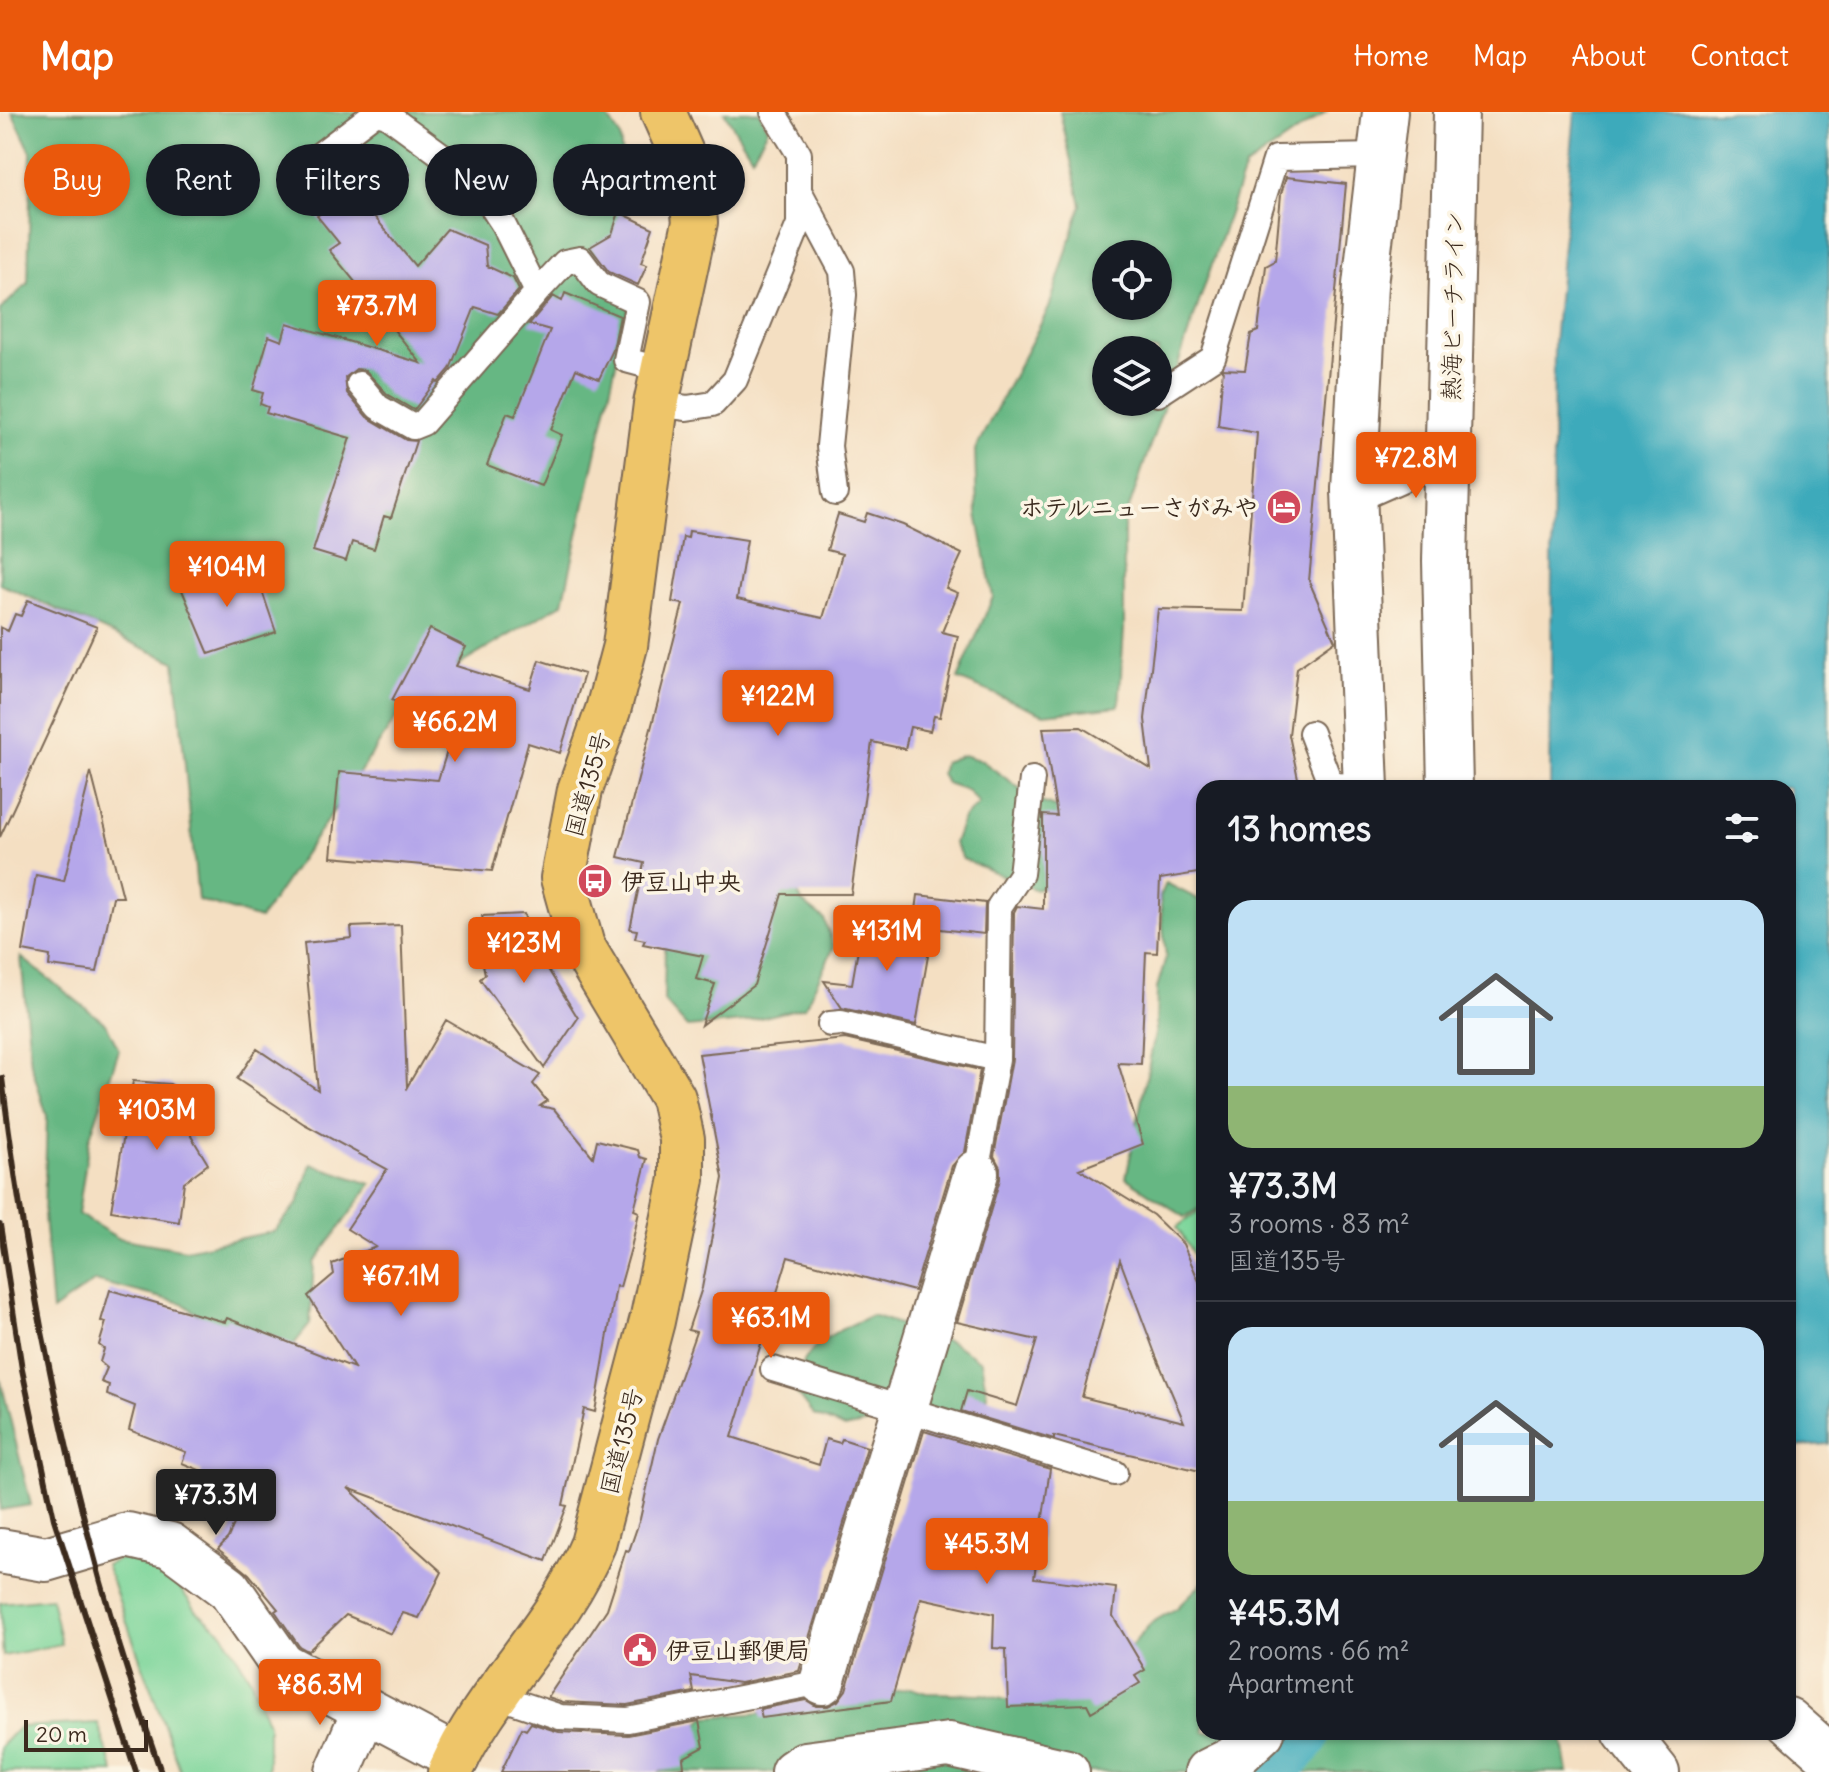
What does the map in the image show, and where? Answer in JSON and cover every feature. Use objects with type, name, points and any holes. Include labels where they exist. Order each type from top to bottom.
[{"type":"highway","name":"国道135号","points":[[454,1765],[494,1695],[542,1635],[581,1573],[593,1544],[652,1321],[682,1179],[682,1139],[673,1098],[582,946],[563,878],[580,790],[608,710],[625,646],[660,387],[695,222],[689,171],[663,112]]},
{"type":"street","points":[[1366,780],[1354,490],[1365,285],[1385,112]]},
{"type":"street","name":"熱海ビーチライン","points":[[1450,780],[1445,561],[1456,112]]},
{"type":"street","points":[[1354,490],[1449,448]]},
{"type":"street","points":[[822,1682],[976,1173]]},
{"type":"street","points":[[0,1551],[46,1559],[127,1535],[170,1545],[229,1589],[282,1665],[365,1709],[454,1765]]},
{"type":"street","points":[[338,1772],[365,1709]]},
{"type":"street","points":[[1796,1727],[1829,1756]]},
{"type":"street","points":[[1207,1772],[1233,1759],[1253,1740]]},
{"type":"street","points":[[1631,1740],[1657,1772]]},
{"type":"street","points":[[793,1772],[805,1764],[949,1745],[1067,1772]]},
{"type":"lane","points":[[334,144],[376,112],[387,115],[473,178],[503,224],[537,292]]},
{"type":"lane","points":[[359,384],[378,407],[413,427],[423,423],[565,262],[580,259],[599,284],[638,302],[626,360],[687,408],[713,404],[735,380],[799,224],[802,196],[799,154],[773,112]]},
{"type":"lane","points":[[1172,385],[1213,358],[1276,158],[1378,156]]},
{"type":"lane","points":[[802,196],[842,271],[844,295],[829,446],[835,493]]},
{"type":"lane","points":[[1311,733],[1329,780]]},
{"type":"lane","points":[[976,1173],[997,1059],[999,907],[1021,874],[1032,779]]},
{"type":"lane","points":[[830,1024],[841,1023],[997,1059]]},
{"type":"lane","points":[[773,1369],[1115,1473]]},
{"type":"lane","points":[[494,1695],[560,1717],[628,1720],[822,1682]]},
{"type":"green space","points":[[12,112],[604,112],[620,136],[621,144],[553,144],[553,216],[627,216],[633,287],[563,603],[414,692],[260,919],[198,900],[175,662],[0,584],[0,310],[28,283],[30,216],[130,216],[130,144],[27,144]]},
{"type":"green space","points":[[724,112],[759,112],[768,129],[752,157]]},
{"type":"green space","points":[[1060,112],[1326,112],[1245,167],[1172,382],[1172,336],[1092,336],[1092,416],[1160,416],[1124,523],[1124,629],[1119,706],[1044,714],[958,679],[993,597],[977,514],[975,450],[1049,308],[1081,205]]},
{"type":"green space","points":[[963,755],[982,761],[1036,800],[1071,813],[1053,882],[1036,890],[963,859],[954,843],[963,818],[979,804],[967,790],[946,783],[941,773],[944,762]]},
{"type":"green space","points":[[786,866],[802,902],[824,919],[834,947],[805,1007],[744,1022],[687,1027],[664,1001],[665,947]]},
{"type":"green space","points":[[1166,883],[1196,898],[1196,1210],[1185,1217],[1126,1178],[1156,1029],[1157,988],[1166,957],[1160,897]]},
{"type":"green space","points":[[21,957],[106,1024],[119,1050],[89,1140],[78,1214],[118,1238],[186,1250],[275,1231],[298,1203],[311,1164],[371,1184],[314,1263],[310,1324],[287,1353],[237,1342],[182,1303],[95,1281],[52,1311],[44,1215],[47,1116],[31,1064]]},
{"type":"green space","points":[[1196,1213],[1196,1259],[1177,1227]]},
{"type":"green space","points":[[872,1315],[951,1342],[981,1361],[987,1395],[960,1420],[886,1419],[845,1428],[813,1415],[793,1389],[805,1360],[812,1350],[832,1335]]},
{"type":"green space","points":[[0,1377],[31,1505],[0,1510]]},
{"type":"green space","points":[[129,1555],[161,1563],[197,1611],[223,1633],[251,1680],[268,1724],[268,1772],[181,1772],[106,1565]]},
{"type":"green space","points":[[1196,1589],[1196,1740],[1227,1740],[1200,1772],[660,1772],[704,1717],[821,1709],[910,1688],[926,1693],[982,1694],[1018,1703],[1127,1651],[1151,1623],[1177,1608]]},
{"type":"green space","points":[[51,1598],[61,1644],[3,1656],[0,1603]]},
{"type":"green space","points":[[98,1723],[114,1772],[0,1772],[0,1747],[19,1727]]},
{"type":"green space","points":[[1266,1740],[1562,1740],[1568,1772],[1223,1772]]},
{"type":"water","points":[[1575,112],[1829,112],[1829,1444],[1796,1446],[1796,780],[1550,780],[1554,343]]},
{"type":"building","points":[[1286,177],[1346,184],[1309,581],[1335,641],[1297,668],[1289,735],[1298,780],[1196,780],[1196,873],[1160,879],[1157,953],[1146,952],[1141,1064],[1118,1063],[1143,1144],[1079,1169],[1153,1215],[1183,1244],[1196,1274],[1196,1470],[1054,1436],[1054,1439],[961,1411],[967,1391],[1017,1406],[1037,1340],[957,1322],[1000,1179],[1000,1167],[994,1156],[1012,1059],[1014,912],[1017,906],[1043,909],[1043,815],[1057,816],[1043,728],[1081,727],[1151,769],[1145,719],[1158,609],[1243,611],[1257,433],[1218,426],[1223,369],[1245,370],[1251,334],[1258,331],[1266,266],[1275,261],[1281,194]],"holes":[[[1120,1260],[1156,1356],[1184,1422],[1082,1397]]]},
{"type":"building","points":[[317,216],[374,216],[415,266],[447,229],[485,245],[487,266],[513,278],[519,290],[498,314],[475,307],[450,369],[438,383],[436,381],[414,410],[388,395],[365,370],[356,369],[345,378],[347,393],[367,417],[406,440],[416,441],[391,518],[384,516],[374,549],[352,542],[346,561],[313,551],[350,438],[266,413],[268,407],[260,404],[263,393],[253,390],[269,336],[282,341],[287,323],[421,363],[329,250],[339,243]]},
{"type":"building","points":[[618,216],[628,216],[653,228],[641,263],[647,265],[638,285],[609,272],[590,247],[612,234]]},
{"type":"building","points":[[565,293],[620,316],[613,350],[599,379],[576,369],[551,430],[562,435],[541,486],[487,465],[507,413],[515,416],[550,330],[529,324],[553,296],[562,301]]},
{"type":"building","points":[[867,513],[903,525],[962,554],[946,588],[958,593],[942,632],[958,636],[940,717],[934,716],[930,731],[910,727],[905,749],[872,742],[851,894],[782,894],[754,985],[701,1025],[715,984],[696,979],[703,956],[643,944],[645,940],[635,938],[637,930],[630,929],[644,863],[618,857],[683,604],[672,602],[683,537],[688,538],[689,531],[747,540],[737,599],[823,618],[842,554],[827,550],[838,514],[864,522]]},
{"type":"building","points":[[226,567],[227,572],[242,567],[248,586],[259,582],[276,632],[209,654],[179,583]]},
{"type":"building","points":[[28,600],[97,627],[0,837],[0,627],[8,631],[15,614],[21,616]]},
{"type":"building","points":[[430,629],[466,647],[456,666],[530,689],[539,660],[584,674],[560,753],[528,743],[492,871],[331,857],[339,772],[438,780],[453,732],[392,700]]},
{"type":"building","points":[[91,772],[123,897],[113,897],[97,972],[49,966],[50,956],[23,951],[36,875],[64,881]]},
{"type":"building","points":[[918,895],[985,903],[984,934],[914,926]]},
{"type":"building","points":[[524,914],[530,940],[578,1018],[544,1068],[480,979],[485,974],[477,935],[486,933],[482,916]]},
{"type":"building","points":[[863,921],[932,933],[916,1025],[842,1008],[824,981],[852,984]]},
{"type":"building","points":[[401,925],[407,1087],[446,1020],[540,1075],[533,1084],[547,1101],[540,1106],[554,1109],[593,1157],[597,1140],[638,1150],[640,1157],[647,1159],[634,1210],[639,1212],[631,1248],[620,1287],[616,1286],[595,1412],[584,1409],[563,1505],[567,1506],[546,1561],[348,1488],[442,1572],[419,1618],[403,1613],[391,1634],[346,1615],[308,1651],[299,1646],[275,1611],[278,1609],[249,1574],[218,1549],[228,1538],[243,1503],[197,1484],[202,1471],[182,1463],[186,1452],[129,1430],[135,1406],[107,1395],[109,1385],[101,1382],[107,1368],[100,1362],[104,1349],[99,1345],[106,1322],[101,1321],[110,1290],[225,1322],[227,1318],[354,1368],[308,1296],[334,1274],[332,1264],[376,1247],[347,1229],[387,1169],[304,1124],[237,1079],[257,1049],[318,1090],[304,943],[352,938],[351,927]]},
{"type":"building","points":[[845,1039],[980,1070],[965,1152],[952,1166],[914,1291],[788,1257],[732,1437],[819,1465],[826,1439],[840,1443],[842,1439],[867,1447],[799,1671],[740,1683],[691,1676],[694,1692],[627,1705],[563,1702],[548,1697],[607,1609],[626,1550],[629,1551],[640,1519],[658,1439],[696,1332],[688,1330],[702,1288],[723,1178],[699,1054]]},
{"type":"building","points":[[133,1081],[170,1084],[197,1100],[191,1136],[208,1164],[184,1182],[179,1222],[111,1211]]},
{"type":"building","points":[[924,1431],[1050,1469],[1034,1578],[1116,1588],[1113,1616],[1145,1670],[1135,1676],[1140,1683],[1091,1712],[1087,1704],[1008,1707],[1006,1649],[993,1648],[994,1614],[921,1598],[891,1701],[762,1718],[760,1709],[806,1700],[816,1706],[828,1706],[838,1701],[846,1690]]},
{"type":"building","points":[[699,1721],[704,1747],[683,1758],[684,1767],[654,1772],[501,1772],[522,1728],[526,1730],[531,1723],[559,1732],[628,1735]]},
{"type":"waterway","points":[[1255,1772],[1285,1740]]},
{"type":"railway","points":[[2,1078],[28,1255],[62,1430],[106,1602],[161,1772]]},
{"type":"railway","points":[[0,1225],[22,1369],[54,1519],[136,1772]]},
{"type":"place","name":"ホテルニューさがみや","points":[[1284,507]]},
{"type":"place","name":"伊豆山中央","points":[[595,881]]},
{"type":"place","name":"伊豆山郵便局","points":[[640,1650]]}]
